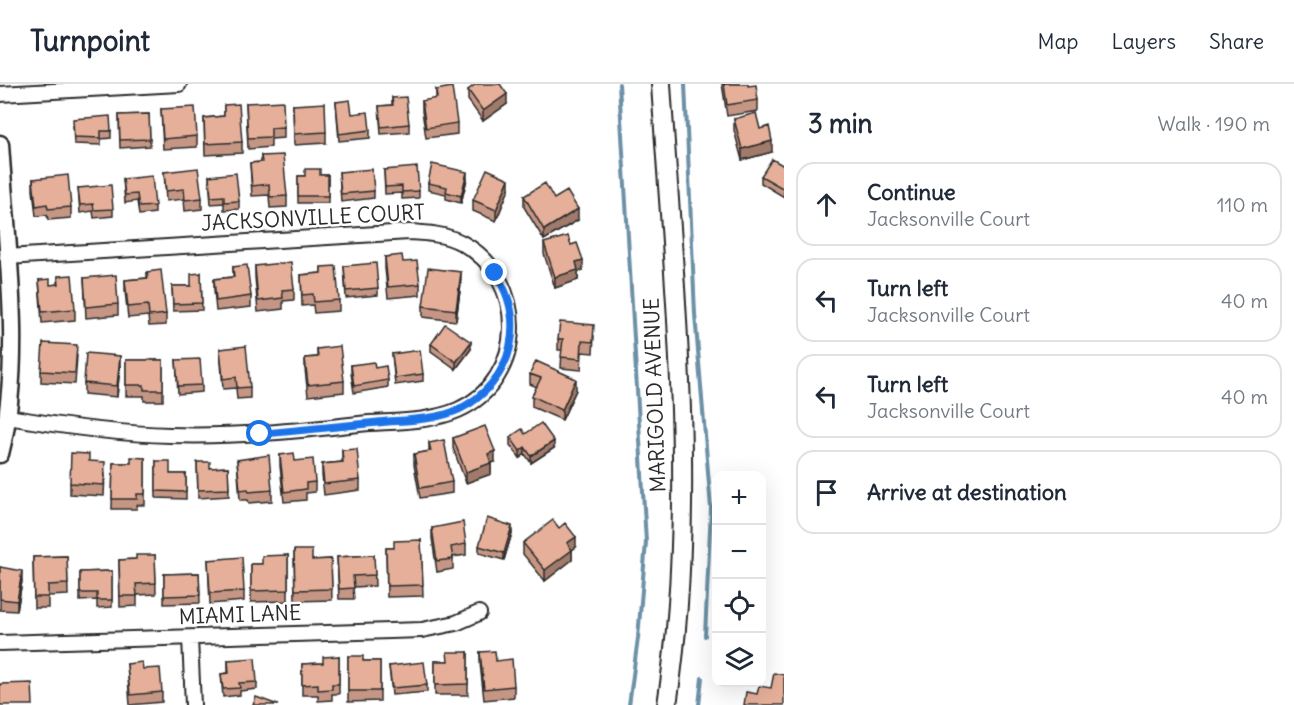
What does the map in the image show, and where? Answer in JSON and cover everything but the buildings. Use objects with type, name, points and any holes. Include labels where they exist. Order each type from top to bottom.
[{"type":"main road","name":"MARIGOLD AVENUE","points":[[662,84],[681,450],[676,624],[667,705]]},
{"type":"street","points":[[0,94],[179,84]]},
{"type":"street","points":[[0,144],[12,359],[8,417],[0,454]]},
{"type":"street","name":"JACKSONVILLE COURT","points":[[7,257],[386,234],[436,234],[461,243],[490,265],[507,293],[512,332],[508,356],[493,382],[483,393],[459,410],[429,418],[260,434],[201,435],[103,431],[8,417]]},
{"type":"street","name":"MIAMI LANE","points":[[0,643],[422,630],[456,623],[479,614]]},
{"type":"street","points":[[190,638],[193,705]]},
{"type":"waterway","points":[[619,84],[646,542],[638,638],[629,705]]},
{"type":"waterway","points":[[685,84],[695,314],[711,508],[705,636]]},
{"type":"waterway","points":[[699,705],[702,678]]},
{"type":"route","points":[[260,434],[429,418],[459,410],[471,402],[493,382],[508,356],[511,344],[511,306],[502,282],[495,273]]}]
